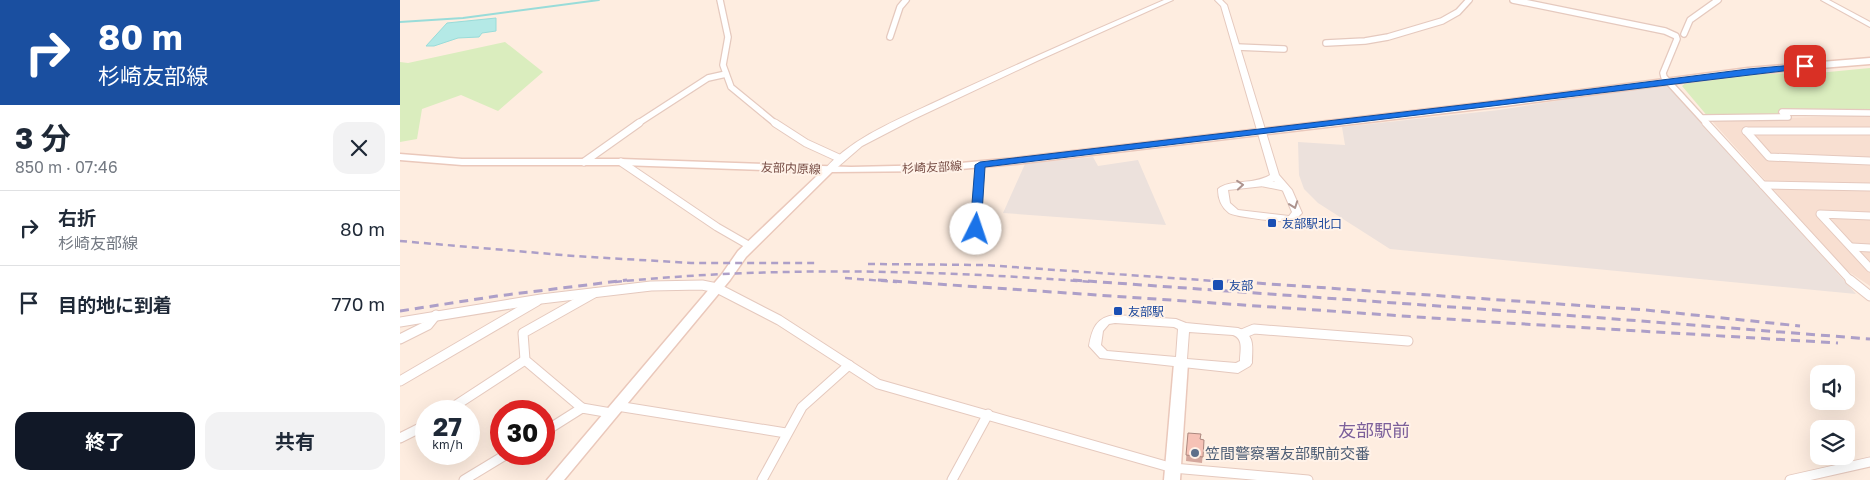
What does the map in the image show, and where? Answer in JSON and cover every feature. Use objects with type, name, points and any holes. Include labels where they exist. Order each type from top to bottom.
[{"type":"main road","name":"杉崎友部線","points":[[829,170],[892,170],[980,165],[1505,103],[1748,72],[1870,61]]},
{"type":"main road","name":"友部内原線","points":[[400,157],[462,162],[620,162],[829,170]]},
{"type":"main road","name":"友部内原線","points":[[555,480],[717,288],[750,246],[829,170]]},
{"type":"main road","points":[[1172,474],[1180,363]]},
{"type":"street","points":[[720,0],[728,36],[723,65],[731,87],[783,130],[806,144],[841,159]]},
{"type":"street","points":[[890,37],[900,7],[906,0]]},
{"type":"street","points":[[829,170],[859,144],[939,103],[1160,2],[1170,0]]},
{"type":"street","points":[[1218,0],[1224,5],[1275,176],[1284,187],[1297,213],[1291,218],[1236,213],[1230,210],[1226,204],[1223,189],[1227,187],[1264,183],[1284,187]]},
{"type":"street","points":[[1326,43],[1365,41],[1388,37],[1442,21],[1458,12],[1469,0]]},
{"type":"street","points":[[1513,0],[1673,34],[1678,39],[1663,73],[1669,82],[1846,277],[1870,296]]},
{"type":"street","points":[[1684,34],[1690,20],[1718,0]]},
{"type":"street","points":[[1824,0],[1870,25]]},
{"type":"street","points":[[1237,47],[1284,49]]},
{"type":"street","points":[[584,162],[612,140],[708,78],[726,74]]},
{"type":"street","points":[[1703,118],[1788,117],[1782,112],[1870,113]]},
{"type":"street","points":[[1870,131],[1746,131],[1769,158],[1870,161]]},
{"type":"street","points":[[620,162],[717,227],[750,246]]},
{"type":"street","points":[[976,229],[980,165]]},
{"type":"street","points":[[1264,183],[1275,176]]},
{"type":"street","points":[[1763,185],[1870,187]]},
{"type":"street","points":[[1870,216],[1820,214],[1870,268]]},
{"type":"street","points":[[1852,248],[1870,248]]},
{"type":"street","points":[[400,322],[598,291],[651,286],[702,285],[717,288],[779,320],[878,384],[988,414],[1172,474],[1308,480]]},
{"type":"street","points":[[582,408],[525,360],[523,333],[598,291]]},
{"type":"street","points":[[400,381],[541,299]]},
{"type":"street","points":[[400,339],[423,328],[436,315]]},
{"type":"street","points":[[1105,320],[1176,323],[1184,327],[1234,331],[1242,334],[1246,339],[1246,364],[1238,368],[1109,357],[1099,352],[1095,346],[1098,326],[1105,320]]},
{"type":"street","points":[[1180,363],[1184,327]]},
{"type":"street","points":[[1242,334],[1254,329],[1408,342]]},
{"type":"street","points":[[464,400],[525,360]]},
{"type":"street","points":[[762,480],[786,433],[809,398],[849,365]]},
{"type":"street","points":[[555,425],[582,408],[614,410],[786,433]]},
{"type":"street","points":[[952,480],[988,414]]},
{"type":"street","points":[[400,438],[415,430]]},
{"type":"street","points":[[464,480],[490,464]]},
{"type":"street","points":[[1790,480],[1868,465]]},
{"type":"shaded area","points":[[1663,84],[1673,88],[1856,294],[1390,249],[1318,203],[1304,189],[1299,175],[1298,142],[1345,145],[1342,127],[1499,110]]},
{"type":"shaded area","points":[[1870,116],[1870,286],[1846,270],[1710,119]]},
{"type":"shaded area","points":[[1093,157],[1098,166],[1138,160],[1166,225],[1003,213],[1025,164]]},
{"type":"green space","points":[[505,42],[543,72],[498,111],[461,95],[422,109],[417,139],[400,142],[400,62],[408,63]]},
{"type":"green space","points":[[1870,68],[1870,114],[1709,118],[1682,86],[1687,82],[1751,74],[1818,73]]},
{"type":"water","points":[[496,18],[496,31],[482,33],[479,37],[458,38],[434,46],[426,46],[447,23]]},
{"type":"building","name":"笠間警察署友部駅前交番","points":[[1188,433],[1201,434],[1200,439],[1204,440],[1203,457],[1186,455]]},
{"type":"waterway","points":[[400,22],[463,18],[599,0]]},
{"type":"railway","points":[[400,241],[574,256],[691,263],[818,263]]},
{"type":"railway","points":[[868,264],[984,265],[1230,282]]},
{"type":"railway","points":[[615,282],[675,277],[794,272],[973,275],[1092,282]]},
{"type":"railway","points":[[845,278],[897,282]]},
{"type":"railway","points":[[400,311],[497,296],[627,280]]},
{"type":"railway","points":[[878,280],[1491,322],[1838,343]]},
{"type":"railway","points":[[1073,280],[1870,339]]},
{"type":"railway","points":[[1212,280],[1646,310],[1800,326]]},
{"type":"place","name":"友部駅北口","points":[[1272,223]]},
{"type":"place","name":"友部","points":[[1218,285]]},
{"type":"place","name":"友部駅","points":[[1118,311]]},
{"type":"place","name":"笠間警察署友部駅前交番","points":[[1195,453]]},
{"type":"district","name":"友部駅前","points":[[1374,430]]},
{"type":"route","points":[[976,229],[980,165],[1805,66]]}]
